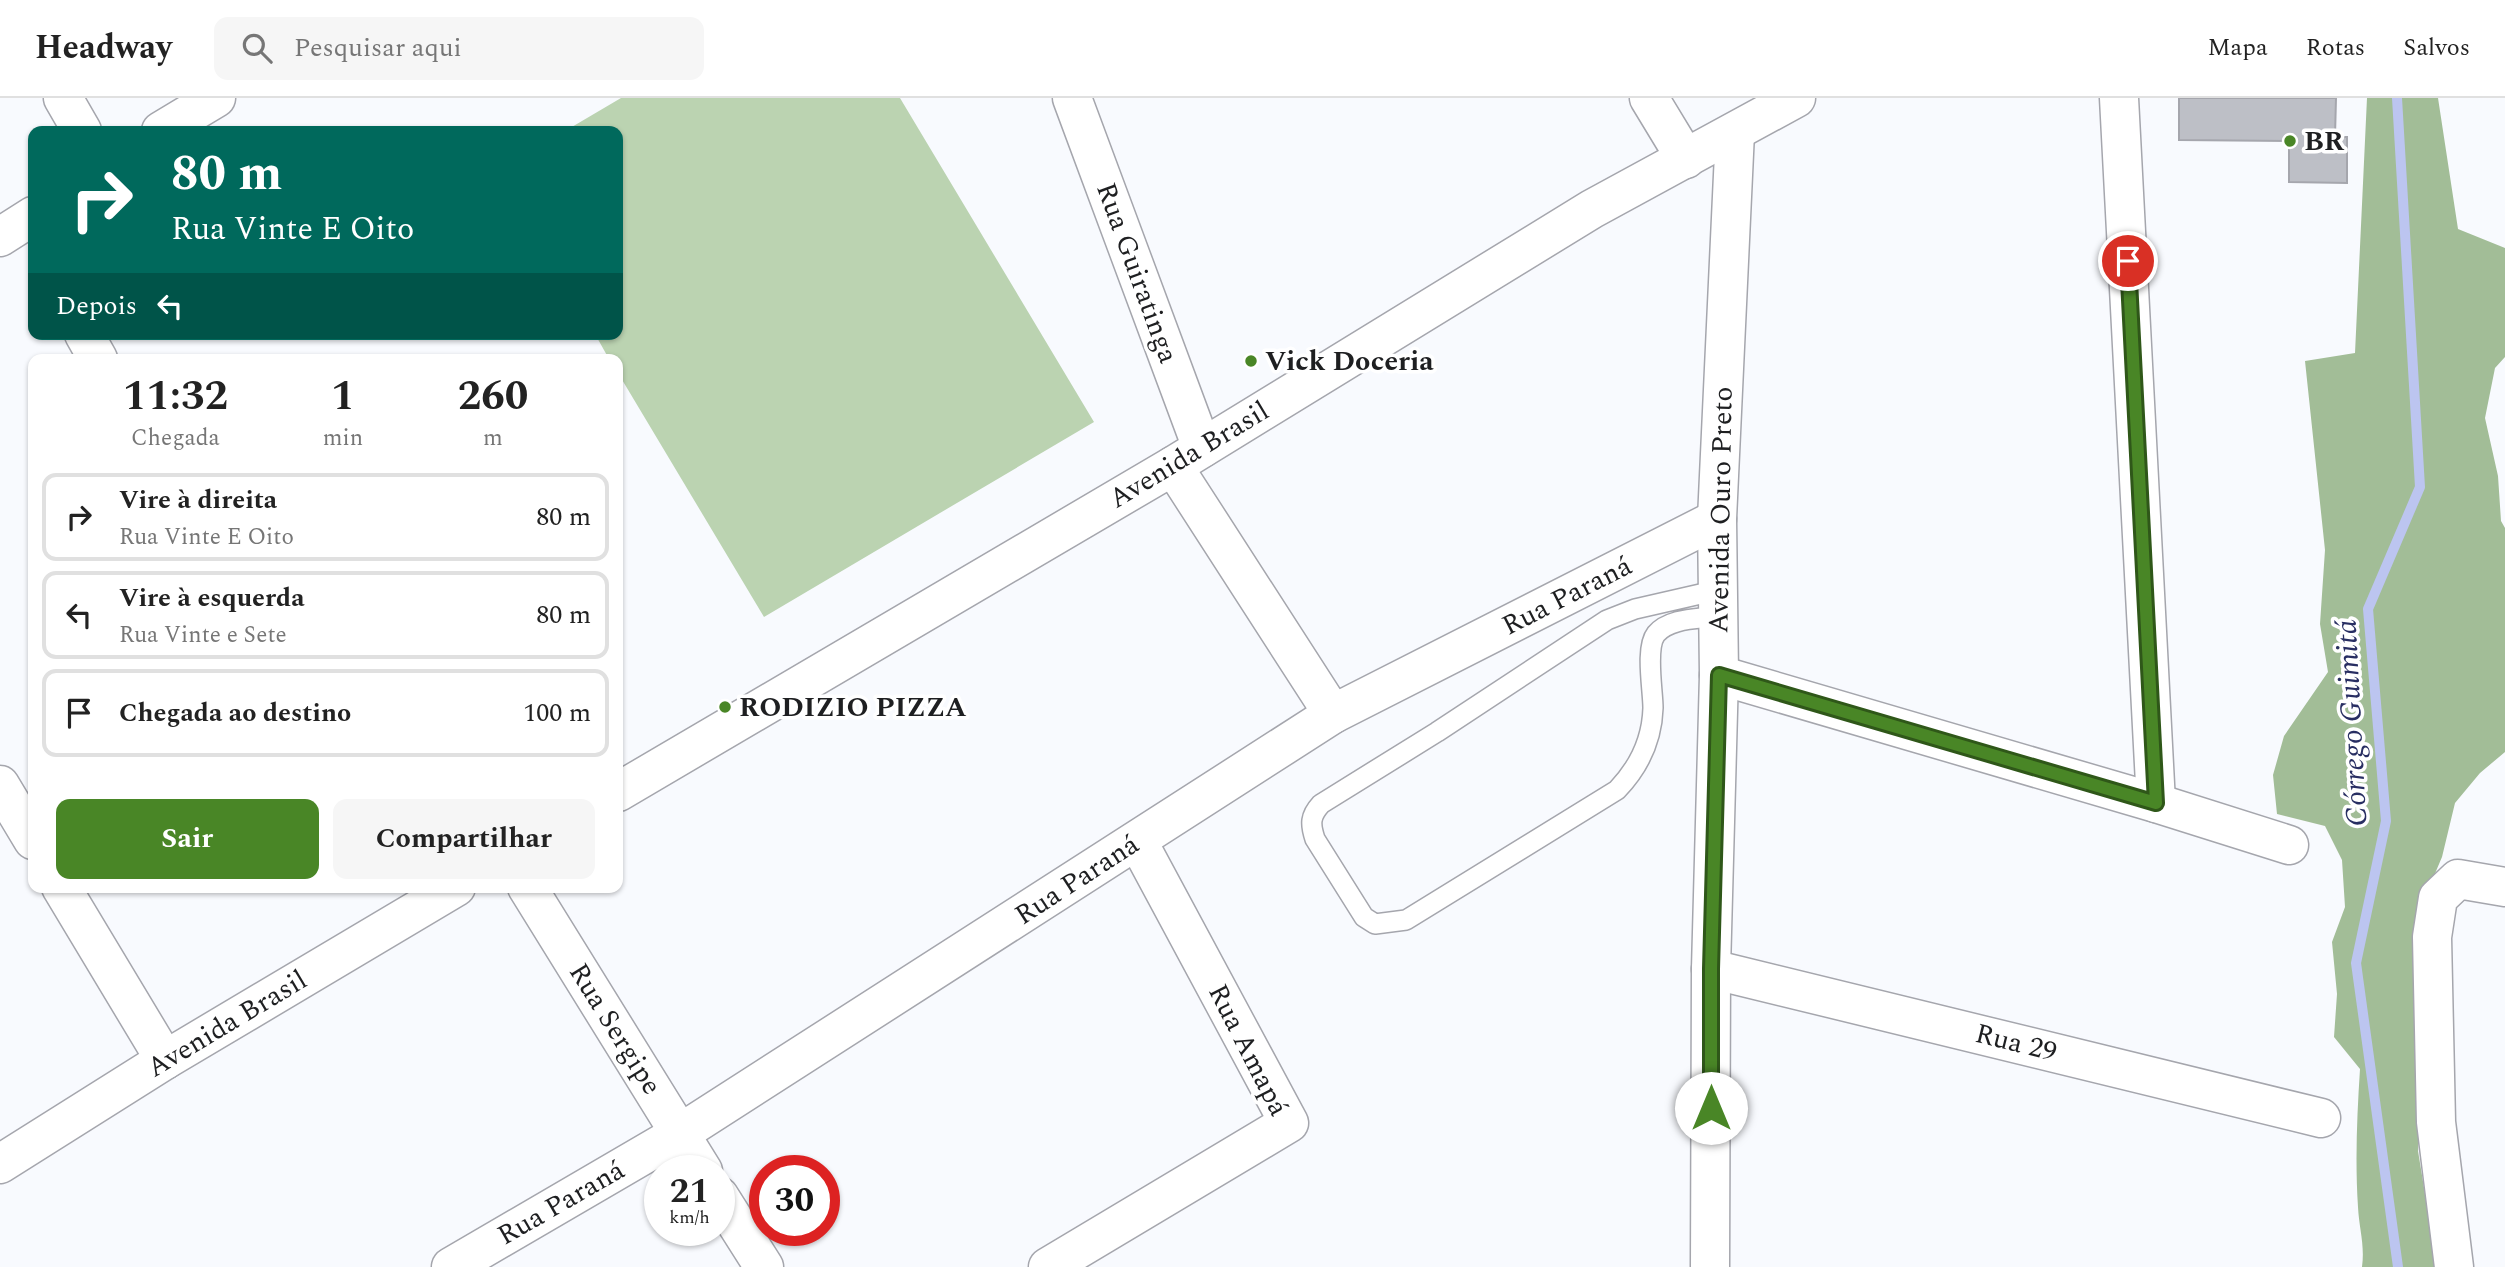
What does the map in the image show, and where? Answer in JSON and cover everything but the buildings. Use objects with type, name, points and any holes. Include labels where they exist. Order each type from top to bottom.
[{"type":"street","points":[[63,98],[79,126]]},
{"type":"street","points":[[169,126],[216,98]]},
{"type":"street","name":"Rua Guiratinga","points":[[1072,98],[1187,457],[1333,714]]},
{"type":"street","points":[[1649,98],[1686,159]]},
{"type":"street","name":"Avenida Brasil","points":[[623,789],[1187,457],[1592,209],[1796,98]]},
{"type":"street","points":[[2119,98],[2156,803]]},
{"type":"street","name":"Avenida Ouro Preto","points":[[1700,1261],[1719,675],[1717,519],[1735,132]]},
{"type":"street","name":"Rua Paraná","points":[[451,1267],[679,1134],[1138,842],[1333,714],[1717,519]]},
{"type":"street","points":[[1719,675],[2156,803],[2288,845]]},
{"type":"street","points":[[0,785],[28,832]]},
{"type":"street","name":"Rua Amapá","points":[[1048,1267],[1289,1123],[1138,842]]},
{"type":"street","points":[[2454,1267],[2436,1122],[2432,937],[2438,898],[2458,879],[2505,887]]},
{"type":"street","points":[[65,893],[165,1060]]},
{"type":"street","name":"Avenida Brasil","points":[[0,1164],[431,893]]},
{"type":"street","name":"Rua Sergipe","points":[[531,893],[693,1155]]},
{"type":"street","name":"Rua 29","points":[[1711,969],[2320,1118]]},
{"type":"street","points":[[735,1221],[764,1267]]},
{"type":"lane","points":[[1718,603],[1670,624],[1657,632],[1651,643],[1653,711],[1646,749],[1635,772],[1617,790],[1406,920],[1375,924],[1364,917],[1315,839],[1310,824],[1314,812],[1321,804],[1608,620],[1635,609],[1718,603]]},
{"type":"green space","points":[[621,98],[900,98],[1094,422],[764,617],[623,381],[623,354],[606,354],[598,340],[623,340],[623,126],[573,126]]},
{"type":"green space","points":[[2367,98],[2438,98],[2458,229],[2505,248],[2505,357],[2495,368],[2485,418],[2498,476],[2501,521],[2505,528],[2505,752],[2480,773],[2455,803],[2442,857],[2425,897],[2418,1151],[2437,1267],[2362,1267],[2357,1172],[2360,1069],[2334,1037],[2337,994],[2332,942],[2345,907],[2342,860],[2325,826],[2277,814],[2273,775],[2284,736],[2328,672],[2320,624],[2325,550],[2305,361],[2355,353]]},
{"type":"waterway","name":"Córrego Guimitá","points":[[2397,98],[2420,487],[2368,609],[2386,821],[2356,963],[2398,1267]]},
{"type":"place","name":"BR","points":[[2290,141]]},
{"type":"place","name":"Vick Doceria","points":[[1251,361]]},
{"type":"place","name":"RODIZIO PIZZA","points":[[725,707]]},
{"type":"route","points":[[1711,1108],[1711,969],[1719,675],[2156,803],[2128,261]]}]
